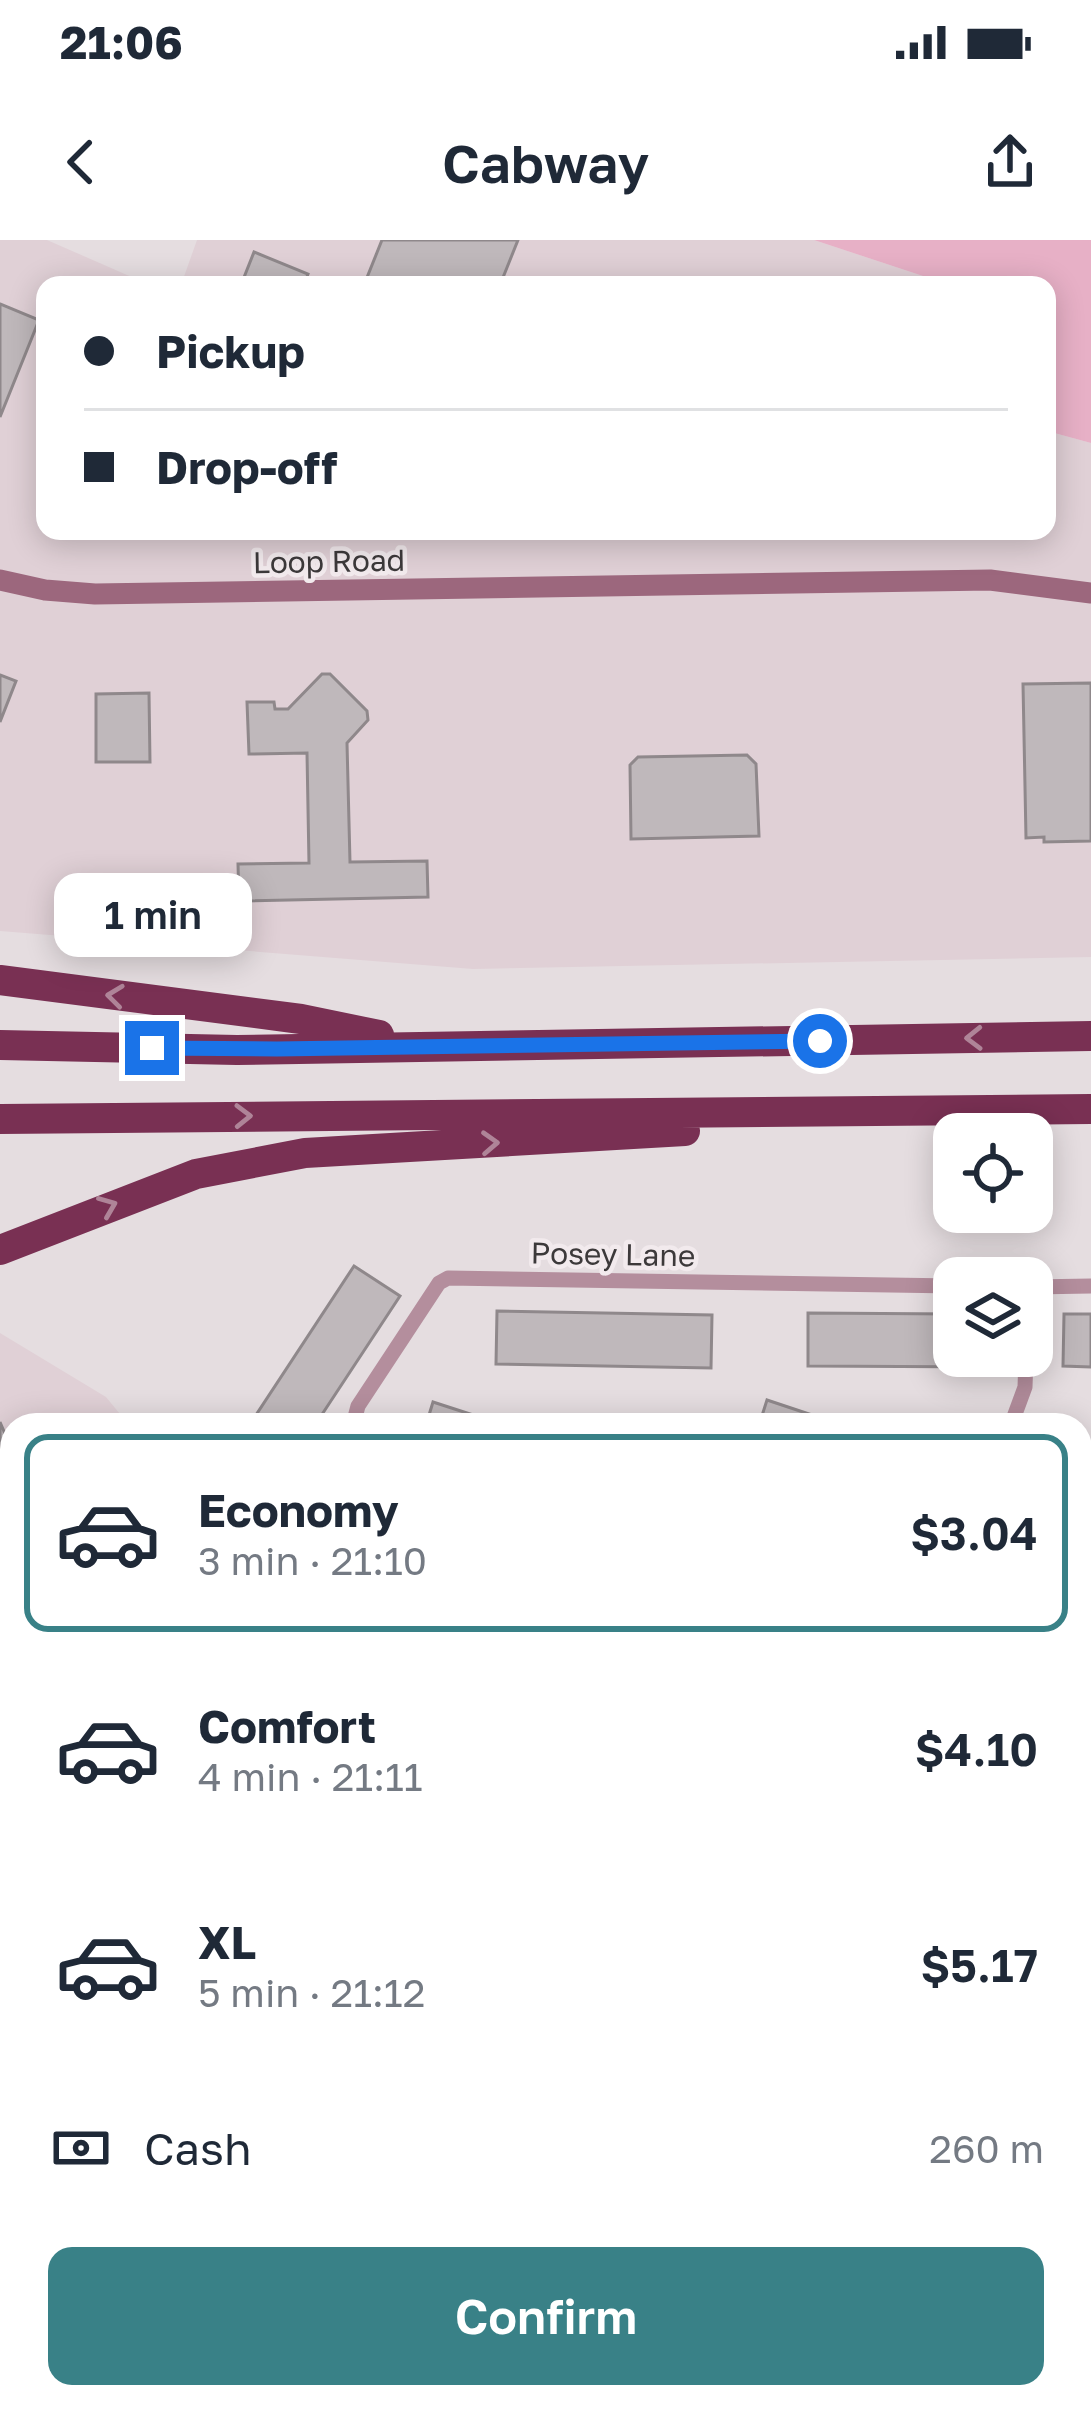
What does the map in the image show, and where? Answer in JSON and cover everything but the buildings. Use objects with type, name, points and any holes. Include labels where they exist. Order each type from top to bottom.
[{"type":"highway","points":[[0,980],[301,1019],[438,1047]]},
{"type":"highway","points":[[0,1045],[237,1050],[1091,1036]]},
{"type":"highway","points":[[0,1118],[1077,1109]]},
{"type":"highway","points":[[0,1250],[196,1174],[305,1154],[1077,1109]]},
{"type":"street","name":"Loop Road","points":[[0,580],[45,590],[114,594],[990,580],[1091,593]]},
{"type":"street","name":"Posey Lane","points":[[356,1413],[439,1283],[448,1278],[933,1286]]},
{"type":"street","points":[[1053,1287],[1091,1286]]},
{"type":"street","points":[[1015,1413],[1025,1377]]},
{"type":"shaded area","points":[[0,240],[47,240],[129,276],[36,276],[36,540],[1056,540],[1056,433],[1091,443],[1091,957],[473,969],[0,931]]},
{"type":"shaded area","points":[[197,240],[814,240],[923,276],[184,276]]},
{"type":"shaded area","points":[[814,240],[1091,240],[1091,443],[1056,433],[1056,276],[923,276]]},
{"type":"shaded area","points":[[0,1333],[106,1397],[119,1413],[0,1413]]},
{"type":"route","points":[[152,1048],[820,1041]]}]
